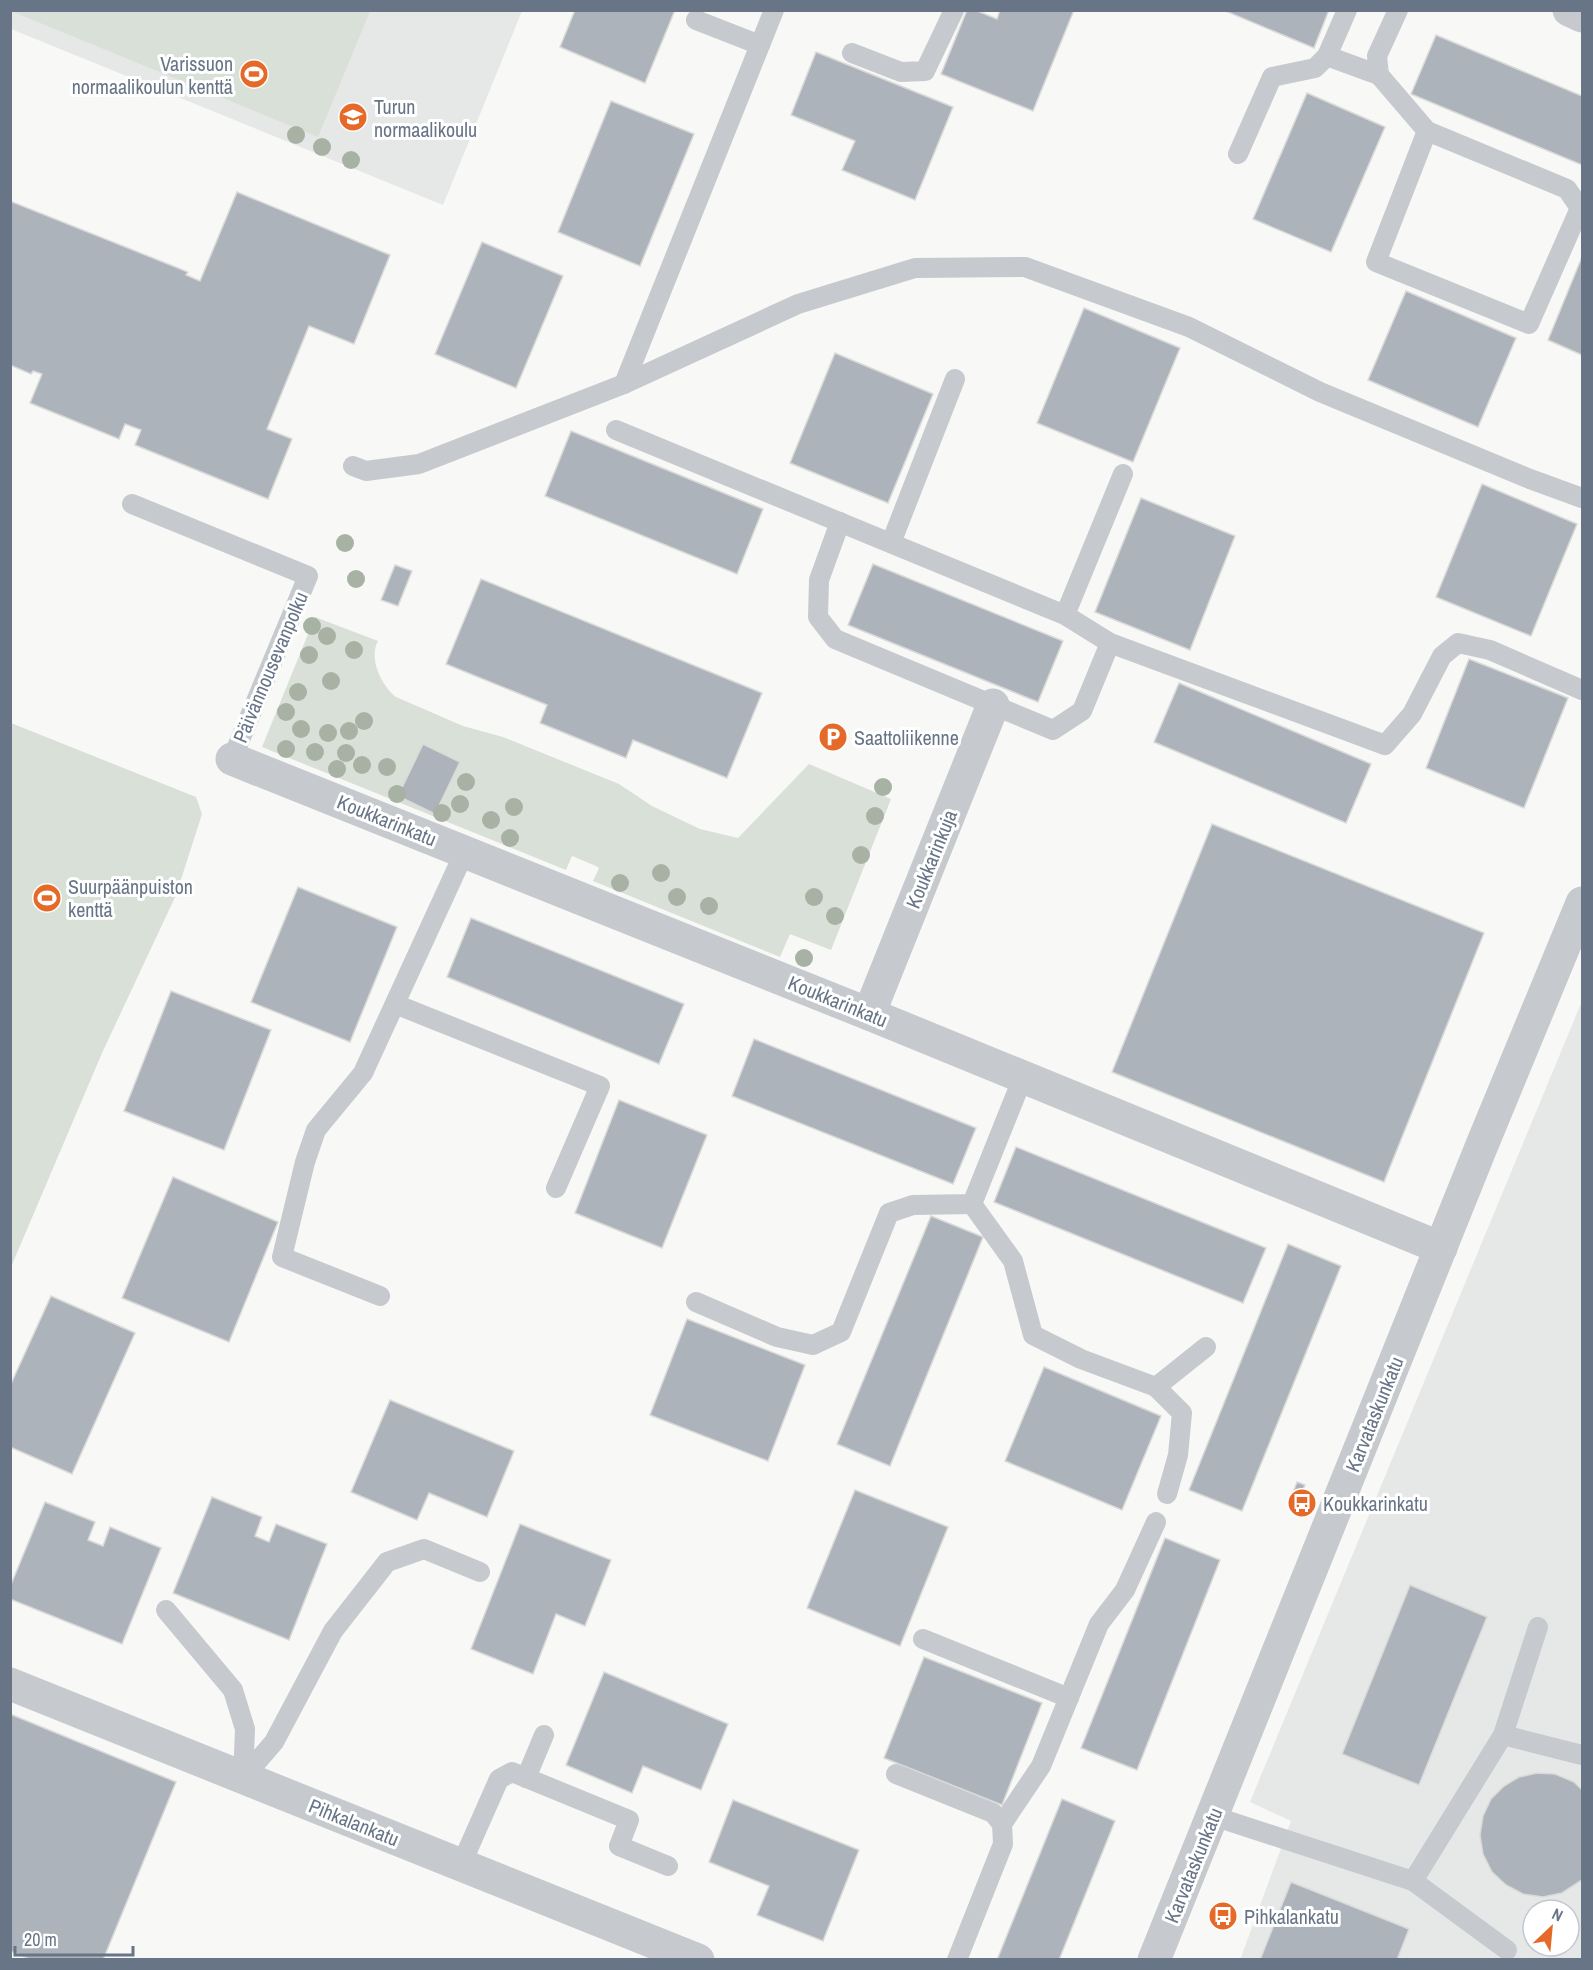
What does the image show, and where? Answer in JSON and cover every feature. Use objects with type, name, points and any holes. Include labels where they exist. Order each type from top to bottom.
[{"type":"street","points":[[1569,10],[1582,16]]},
{"type":"street","name":"Koukkarinkuja","points":[[869,1014],[993,705]]},
{"type":"street","name":"Koukkarinkatu","points":[[232,759],[869,1014],[1441,1248]]},
{"type":"street","name":"Karvataskunkatu","points":[[1154,1959],[1582,903]]},
{"type":"street","name":"Pihkalankatu","points":[[10,1684],[698,1959]]},
{"type":"lane","points":[[624,384],[774,10]]},
{"type":"lane","points":[[852,53],[901,72],[925,71],[954,10]]},
{"type":"lane","points":[[1238,154],[1272,77],[1315,68],[1327,56],[1347,10]]},
{"type":"lane","points":[[1379,75],[1377,56],[1398,10]]},
{"type":"lane","points":[[696,20],[760,45]]},
{"type":"lane","points":[[1327,56],[1379,75],[1427,131],[1567,189],[1581,207],[1529,324],[1376,262],[1427,131]]},
{"type":"lane","points":[[353,466],[366,471],[419,464],[624,384],[798,304],[915,268],[1025,267],[1189,327],[1320,392],[1582,498]]},
{"type":"lane","points":[[891,543],[955,379]]},
{"type":"lane","points":[[616,430],[1065,615],[1110,643],[1385,745],[1412,714],[1442,656],[1458,642],[1490,650],[1582,690]]},
{"type":"lane","points":[[1065,615],[1123,474]]},
{"type":"lane","name":"Päivännousevanpolku","points":[[132,504],[308,576],[232,759]]},
{"type":"lane","points":[[840,522],[819,580],[818,617],[835,639],[1053,730],[1082,711],[1110,643]]},
{"type":"lane","points":[[380,1296],[282,1257],[305,1162],[316,1130],[363,1073],[465,851]]},
{"type":"lane","points":[[395,1004],[600,1086],[556,1188]]},
{"type":"lane","points":[[972,1204],[1023,1077]]},
{"type":"lane","points":[[696,1302],[777,1337],[813,1345],[841,1332],[889,1213],[913,1205],[972,1204]]},
{"type":"lane","points":[[972,1204],[1013,1261],[1033,1335],[1081,1359],[1156,1387],[1182,1413],[1178,1455],[1167,1494]]},
{"type":"lane","points":[[1156,1387],[1206,1347]]},
{"type":"lane","points":[[1002,1824],[1041,1766],[1099,1624],[1125,1590],[1156,1522]]},
{"type":"lane","points":[[243,1778],[274,1742],[333,1631],[387,1562],[424,1549],[480,1572]]},
{"type":"lane","points":[[166,1610],[233,1690],[245,1729],[243,1778]]},
{"type":"lane","points":[[1413,1881],[1503,1735],[1538,1628]]},
{"type":"lane","points":[[923,1639],[1069,1698]]},
{"type":"lane","points":[[526,1778],[544,1735]]},
{"type":"lane","points":[[1503,1735],[1582,1755]]},
{"type":"lane","points":[[461,1865],[499,1779],[512,1772],[629,1820],[619,1846],[668,1866]]},
{"type":"lane","points":[[896,1774],[993,1812],[1002,1824],[1003,1844],[957,1959]]},
{"type":"lane","points":[[1213,1816],[1413,1881],[1507,1950]]},
{"type":"shaded area","name":"Varissuon normaalikoulun kenttä","points":[[370,10],[318,137],[11,11]]},
{"type":"shaded area","name":"Turun normaalikoulu","points":[[10,11],[522,11],[443,205],[11,29]]},
{"type":"shaded area","points":[[315,617],[378,641],[375,656],[378,672],[396,697],[463,726],[503,737],[619,784],[652,806],[700,829],[738,838],[809,764],[891,799],[831,950],[790,934],[780,957],[593,881],[599,868],[572,856],[566,870],[262,747]]},
{"type":"shaded area","points":[[11,723],[196,797],[202,814],[176,895],[102,1053],[11,1267]]},
{"type":"shaded area","points":[[1582,1001],[1582,1959],[1240,1960],[1291,1821],[1250,1802]]},
{"type":"building","points":[[575,10],[675,10],[645,83],[560,47]]},
{"type":"building","points":[[967,10],[975,10],[997,19],[1000,10],[1074,10],[1033,111],[941,74]]},
{"type":"building","points":[[1223,10],[1329,10],[1314,48]]},
{"type":"building","points":[[1436,35],[1582,96],[1582,165],[1411,94]]},
{"type":"building","points":[[816,52],[953,107],[915,200],[842,170],[855,141],[791,115]]},
{"type":"building","points":[[1307,93],[1385,127],[1331,252],[1253,219]]},
{"type":"building","points":[[611,101],[694,134],[640,266],[558,232]]},
{"type":"building","points":[[237,192],[390,255],[354,344],[309,326],[267,429],[292,439],[268,499],[135,445],[141,430],[125,424],[119,439],[30,403],[42,374],[33,371],[31,374],[10,365],[10,201],[188,272],[186,275],[200,281]]},
{"type":"building","points":[[482,242],[563,276],[516,388],[435,354]]},
{"type":"building","points":[[1582,257],[1582,355],[1548,340]]},
{"type":"building","points":[[1406,291],[1516,338],[1478,427],[1368,380]]},
{"type":"building","points":[[1084,308],[1180,348],[1133,462],[1037,423]]},
{"type":"building","points":[[835,353],[933,394],[888,503],[790,463]]},
{"type":"building","points":[[571,431],[763,509],[737,574],[545,496]]},
{"type":"building","points":[[1482,484],[1577,524],[1531,636],[1436,597]]},
{"type":"building","points":[[1141,498],[1235,536],[1190,650],[1095,612]]},
{"type":"building","points":[[873,564],[1063,641],[1038,702],[848,625]]},
{"type":"building","points":[[395,565],[412,571],[398,606],[381,600]]},
{"type":"building","points":[[481,579],[762,693],[727,778],[633,740],[626,758],[540,723],[547,705],[446,664]]},
{"type":"building","points":[[1469,659],[1568,698],[1524,808],[1426,768]]},
{"type":"building","points":[[1179,683],[1371,764],[1346,823],[1154,742]]},
{"type":"building","points":[[423,744],[460,762],[435,814],[398,796]]},
{"type":"building","points":[[1212,824],[1484,933],[1384,1182],[1112,1072]]},
{"type":"building","points":[[298,887],[397,927],[350,1042],[251,1002]]},
{"type":"building","points":[[471,918],[684,1004],[659,1064],[447,977]]},
{"type":"building","points":[[171,991],[271,1030],[224,1150],[124,1111]]},
{"type":"building","points":[[754,1039],[976,1128],[953,1184],[732,1096]]},
{"type":"building","points":[[619,1100],[707,1135],[662,1248],[575,1213]]},
{"type":"building","points":[[1016,1147],[1266,1248],[1243,1303],[994,1202]]},
{"type":"building","points":[[173,1177],[278,1222],[229,1342],[122,1298]]},
{"type":"building","points":[[931,1216],[983,1237],[890,1466],[837,1444]]},
{"type":"building","points":[[1288,1244],[1341,1266],[1242,1511],[1189,1490]]},
{"type":"building","points":[[51,1296],[135,1333],[72,1474],[10,1447],[10,1386]]},
{"type":"building","points":[[687,1319],[805,1365],[768,1461],[650,1415]]},
{"type":"building","points":[[1044,1367],[1161,1416],[1122,1510],[1005,1461]]},
{"type":"building","points":[[390,1400],[514,1451],[487,1517],[429,1493],[417,1520],[351,1492]]},
{"type":"building","points":[[1297,1482],[1305,1485],[1296,1506],[1289,1503]]},
{"type":"building","points":[[855,1490],[948,1527],[900,1646],[807,1608]]},
{"type":"building","points":[[212,1497],[262,1517],[255,1536],[269,1542],[276,1524],[327,1544],[289,1640],[173,1593]]},
{"type":"building","points":[[45,1502],[95,1522],[88,1540],[103,1546],[110,1527],[161,1548],[122,1644],[10,1599],[10,1587]]},
{"type":"building","points":[[520,1524],[611,1560],[585,1626],[556,1614],[533,1674],[471,1649]]},
{"type":"building","points":[[1165,1538],[1220,1560],[1137,1770],[1081,1748]]},
{"type":"building","points":[[1410,1585],[1487,1617],[1419,1785],[1342,1754]]},
{"type":"building","points":[[924,1657],[1042,1703],[1002,1805],[884,1758]]},
{"type":"building","points":[[604,1672],[728,1724],[701,1790],[643,1766],[632,1793],[566,1765]]},
{"type":"building","points":[[10,1714],[176,1782],[103,1960],[32,1960],[10,1951]]},
{"type":"building","points":[[1537,1773],[1555,1774],[1574,1782],[1582,1790],[1582,1880],[1562,1893],[1543,1897],[1523,1894],[1506,1885],[1492,1872],[1483,1854],[1480,1835],[1483,1816],[1491,1799],[1504,1786],[1519,1777]]},
{"type":"building","points":[[1062,1799],[1115,1821],[1059,1960],[997,1960]]},
{"type":"building","points":[[733,1800],[859,1850],[823,1941],[757,1915],[769,1886],[709,1862]]},
{"type":"building","points":[[1291,1882],[1409,1929],[1397,1960],[1260,1960]]},
{"type":"place","name":"Varissuon normaalikoulun kenttä","points":[[254,74]]},
{"type":"place","name":"Turun normaalikoulu","points":[[353,117]]},
{"type":"place","name":"Saattoliikenne","points":[[833,737]]},
{"type":"place","name":"Suurpäänpuiston kenttä","points":[[47,898]]},
{"type":"place","name":"Koukkarinkatu","points":[[1302,1503]]},
{"type":"place","name":"Pihkalankatu","points":[[1223,1916]]}]
